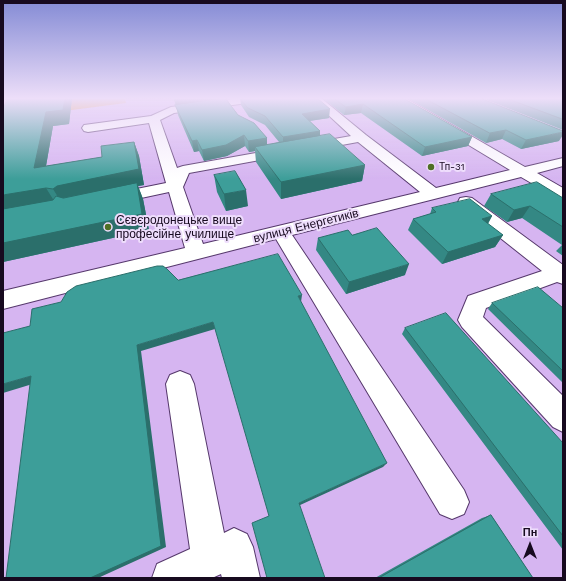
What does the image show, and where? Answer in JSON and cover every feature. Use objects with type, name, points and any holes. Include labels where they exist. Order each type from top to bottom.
[{"type":"street","points":[[88,128],[109,125]]},
{"type":"street","points":[[156,125],[196,253]]},
{"type":"street","points":[[345,125],[360,138],[442,192],[561,275]]},
{"type":"street","points":[[444,125],[563,195]]},
{"type":"street","points":[[176,186],[183,170],[273,146],[360,138]]},
{"type":"street","name":"вулиця Енергетиків","points":[[3,300],[563,162]]},
{"type":"street","points":[[102,201],[176,186]]},
{"type":"street","points":[[281,232],[452,502]]},
{"type":"street","points":[[561,275],[476,302],[470,320],[563,417]]},
{"type":"street","points":[[180,384],[210,559]]},
{"type":"street","points":[[171,578],[234,547],[241,578]]},
{"type":"building","points":[[3,125],[43,125],[34,168],[102,157],[101,146],[134,142],[139,169],[57,186],[53,189],[46,188],[3,195]]},
{"type":"building","points":[[184,125],[256,125],[267,138],[248,141],[244,135],[226,145],[202,150],[197,140],[192,141]]},
{"type":"building","points":[[273,125],[314,125],[320,131],[283,137]]},
{"type":"building","points":[[393,125],[451,125],[472,137],[425,147]]},
{"type":"building","points":[[475,125],[548,125],[563,131],[526,140],[506,130],[490,133]]},
{"type":"building","points":[[330,134],[365,165],[281,182],[255,147]]},
{"type":"building","points":[[235,171],[246,190],[224,194],[214,175]]},
{"type":"building","points":[[537,182],[563,198],[563,227],[530,206],[514,210],[491,194]]},
{"type":"building","points":[[137,183],[142,214],[3,243],[3,209],[53,200],[56,196],[63,198]]},
{"type":"building","points":[[470,199],[492,216],[482,219],[503,235],[448,252],[413,219],[436,212],[432,208]]},
{"type":"building","points":[[377,228],[409,264],[349,282],[318,238],[348,230],[352,235]]},
{"type":"building","points":[[278,254],[302,295],[298,296],[387,463],[299,503],[325,578],[267,578],[252,523],[269,516],[213,322],[137,345],[161,546],[90,578],[6,578],[31,376],[3,384],[3,333],[30,326],[32,309],[61,302],[67,292],[76,286],[157,266],[163,266],[178,280]]},
{"type":"building","points":[[538,287],[563,308],[563,371],[492,303]]},
{"type":"building","points":[[446,313],[563,443],[563,536],[405,328]]},
{"type":"building","points":[[491,515],[533,578],[379,578]]},
{"type":"place","name":"Тп-31","points":[[431,167]]},
{"type":"place","name":"Сєвєродонецьке вище професійне училище","points":[[108,227]]}]
